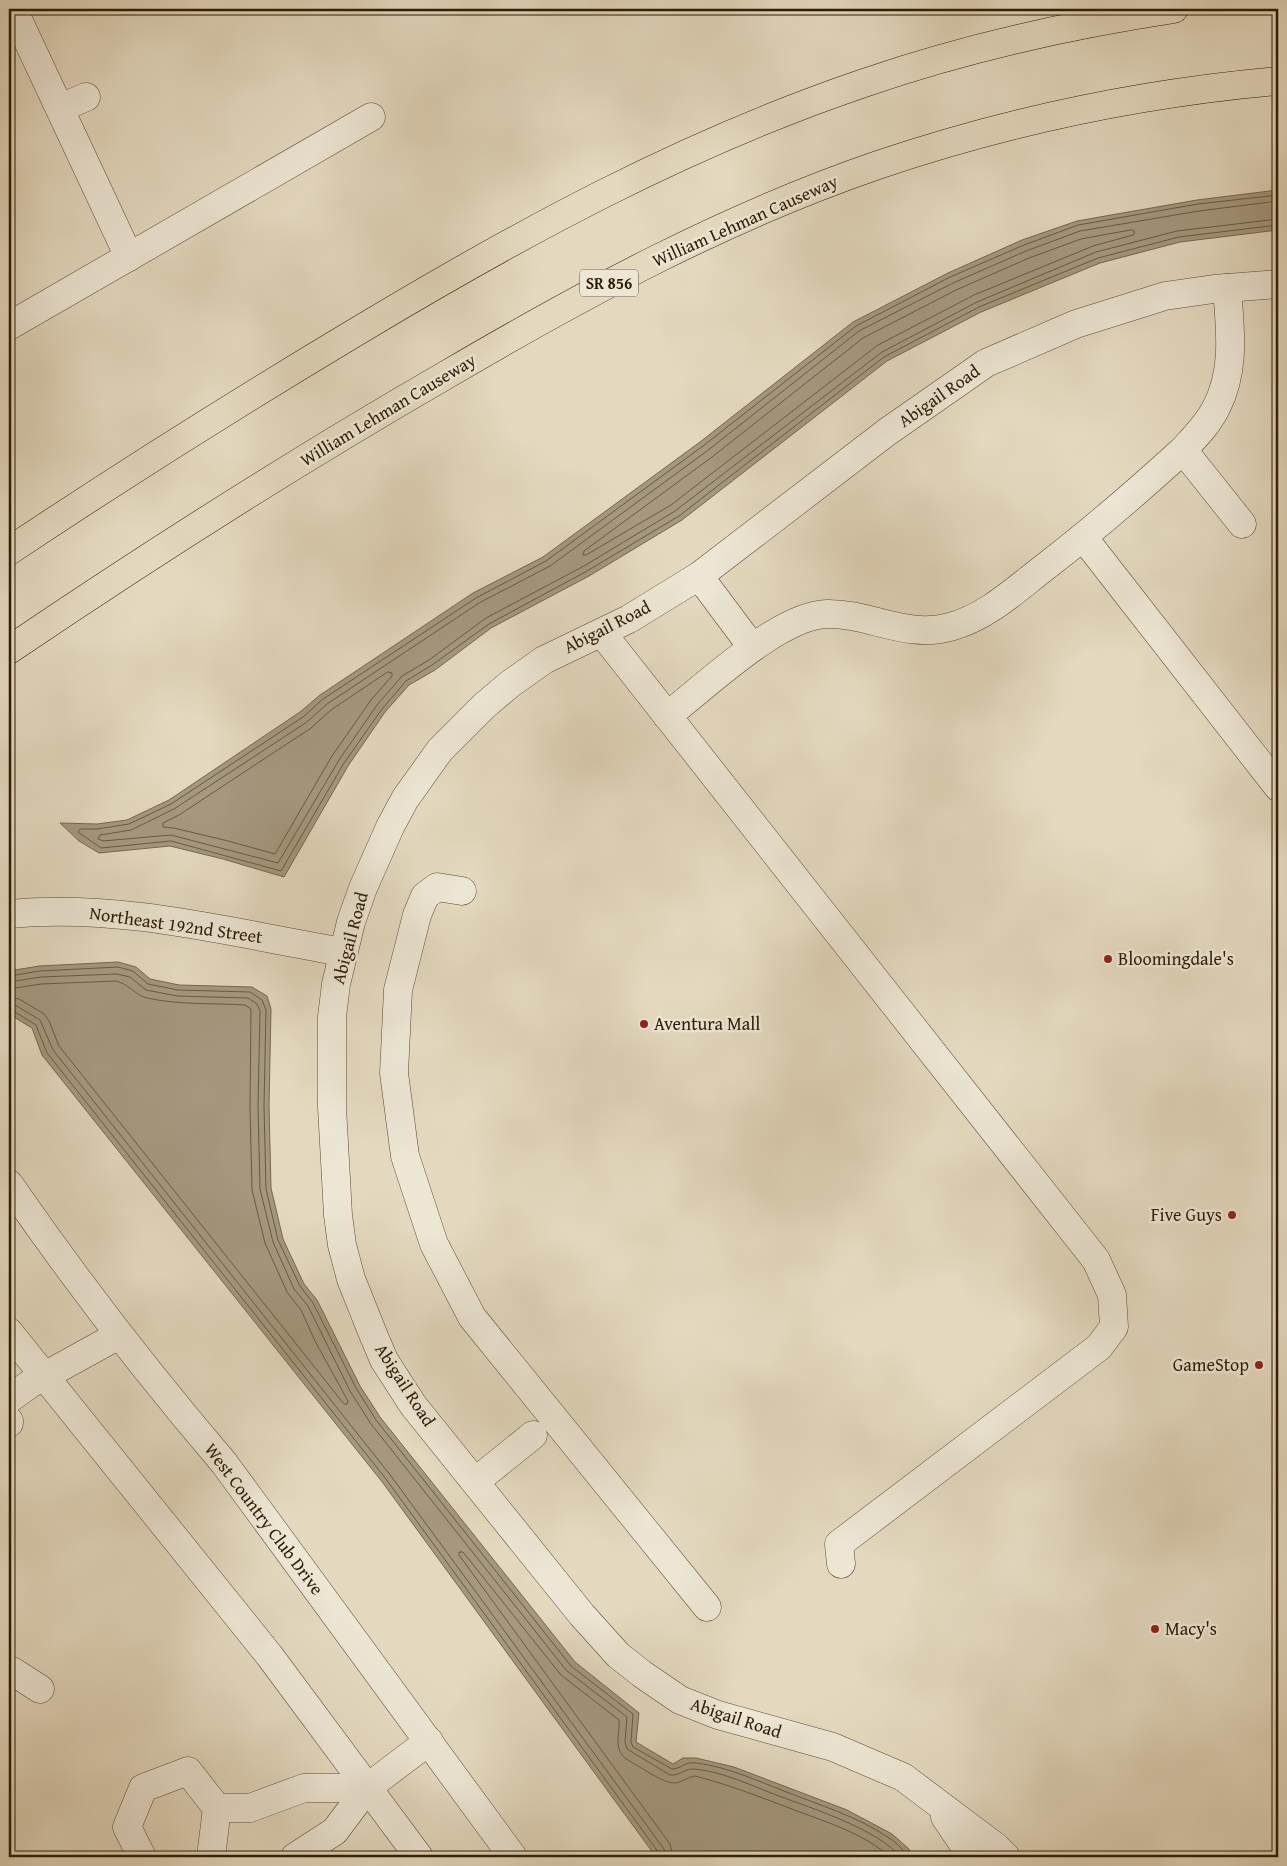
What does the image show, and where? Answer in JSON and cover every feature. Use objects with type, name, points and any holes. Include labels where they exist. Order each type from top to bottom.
[{"type":"highway","points":[[9,551],[244,400],[400,305],[550,220],[652,169],[759,122],[865,82],[919,65],[975,49],[1032,36],[1174,9]]},
{"type":"highway","name":"William Lehman Causeway","points":[[9,650],[224,509],[413,394],[561,308],[663,256],[742,220],[821,186],[878,165],[997,129],[1095,106],[1150,96],[1278,81]]},
{"type":"street","points":[[13,9],[129,257]]},
{"type":"street","points":[[60,108],[86,97]]},
{"type":"street","points":[[9,326],[371,117]]},
{"type":"street","name":"Abigail Road","points":[[1006,1857],[996,1847],[903,1777],[833,1747],[718,1715],[680,1700],[618,1655],[599,1635],[413,1405],[384,1360],[351,1279],[342,1245],[335,1179],[331,1066],[332,1017],[343,952],[350,922],[363,888],[390,827],[406,799],[440,750],[484,706],[527,671],[571,646],[629,619],[699,576],[880,437],[986,363],[1076,324],[1165,296],[1278,284]]},
{"type":"street","points":[[667,716],[752,647],[797,621],[812,616],[828,614],[906,630],[949,628],[991,608],[1084,537],[1183,450],[1216,409],[1225,388],[1231,349],[1227,288]]},
{"type":"street","points":[[1183,450],[1242,524]]},
{"type":"street","points":[[1084,537],[1278,787]]},
{"type":"street","points":[[699,576],[752,647]]},
{"type":"street","points":[[602,633],[1096,1260],[1112,1295],[1114,1327],[1099,1347],[839,1544],[840,1564]]},
{"type":"street","points":[[462,891],[437,887],[425,896],[417,915],[398,990],[394,1073],[405,1156],[434,1244],[472,1317],[707,1607]]},
{"type":"street","name":"Northeast 192nd Street","points":[[9,914],[50,911],[129,915],[215,928],[343,952]]},
{"type":"street","name":"West Country Club Drive","points":[[9,1184],[73,1275],[119,1335],[224,1463],[513,1857]]},
{"type":"street","points":[[9,1332],[269,1655],[419,1857]]},
{"type":"street","points":[[9,1399],[45,1376],[119,1335]]},
{"type":"street","points":[[476,1481],[533,1435]]},
{"type":"street","points":[[9,1672],[12,1671],[40,1689]]},
{"type":"street","points":[[295,1857],[335,1831],[367,1788],[429,1742]]},
{"type":"street","points":[[142,1857],[127,1827],[143,1788],[188,1771],[217,1808],[211,1857]]},
{"type":"street","points":[[217,1808],[250,1808],[304,1788],[367,1788]]},
{"type":"street","name":"Abigail Road","points":[[932,1798],[972,1857]]},
{"type":"water","points":[[1278,190],[1278,230],[1180,242],[1100,263],[981,312],[887,361],[682,520],[589,576],[491,628],[435,670],[409,685],[385,712],[348,766],[284,877],[170,846],[99,853],[79,841],[60,823],[97,824],[127,820],[169,800],[300,712],[320,695],[473,593],[543,557],[700,442],[853,322],[948,273],[1022,240],[1077,221],[1197,200]]},
{"type":"water","points":[[118,962],[136,967],[150,979],[179,985],[252,987],[267,996],[271,1009],[269,1106],[271,1188],[283,1239],[304,1284],[317,1300],[360,1386],[380,1417],[575,1662],[639,1713],[636,1742],[673,1764],[683,1758],[696,1758],[734,1767],[847,1810],[892,1834],[909,1849],[912,1857],[656,1857],[383,1483],[42,1055],[32,1028],[9,1014],[9,971],[39,966]]},
{"type":"place","name":"Bloomingdale's","points":[[1108,959]]},
{"type":"place","name":"Aventura Mall","points":[[644,1024]]},
{"type":"place","name":"Five Guys","points":[[1232,1215]]},
{"type":"place","name":"GameStop","points":[[1259,1365]]},
{"type":"place","name":"Macy's","points":[[1155,1629]]}]
